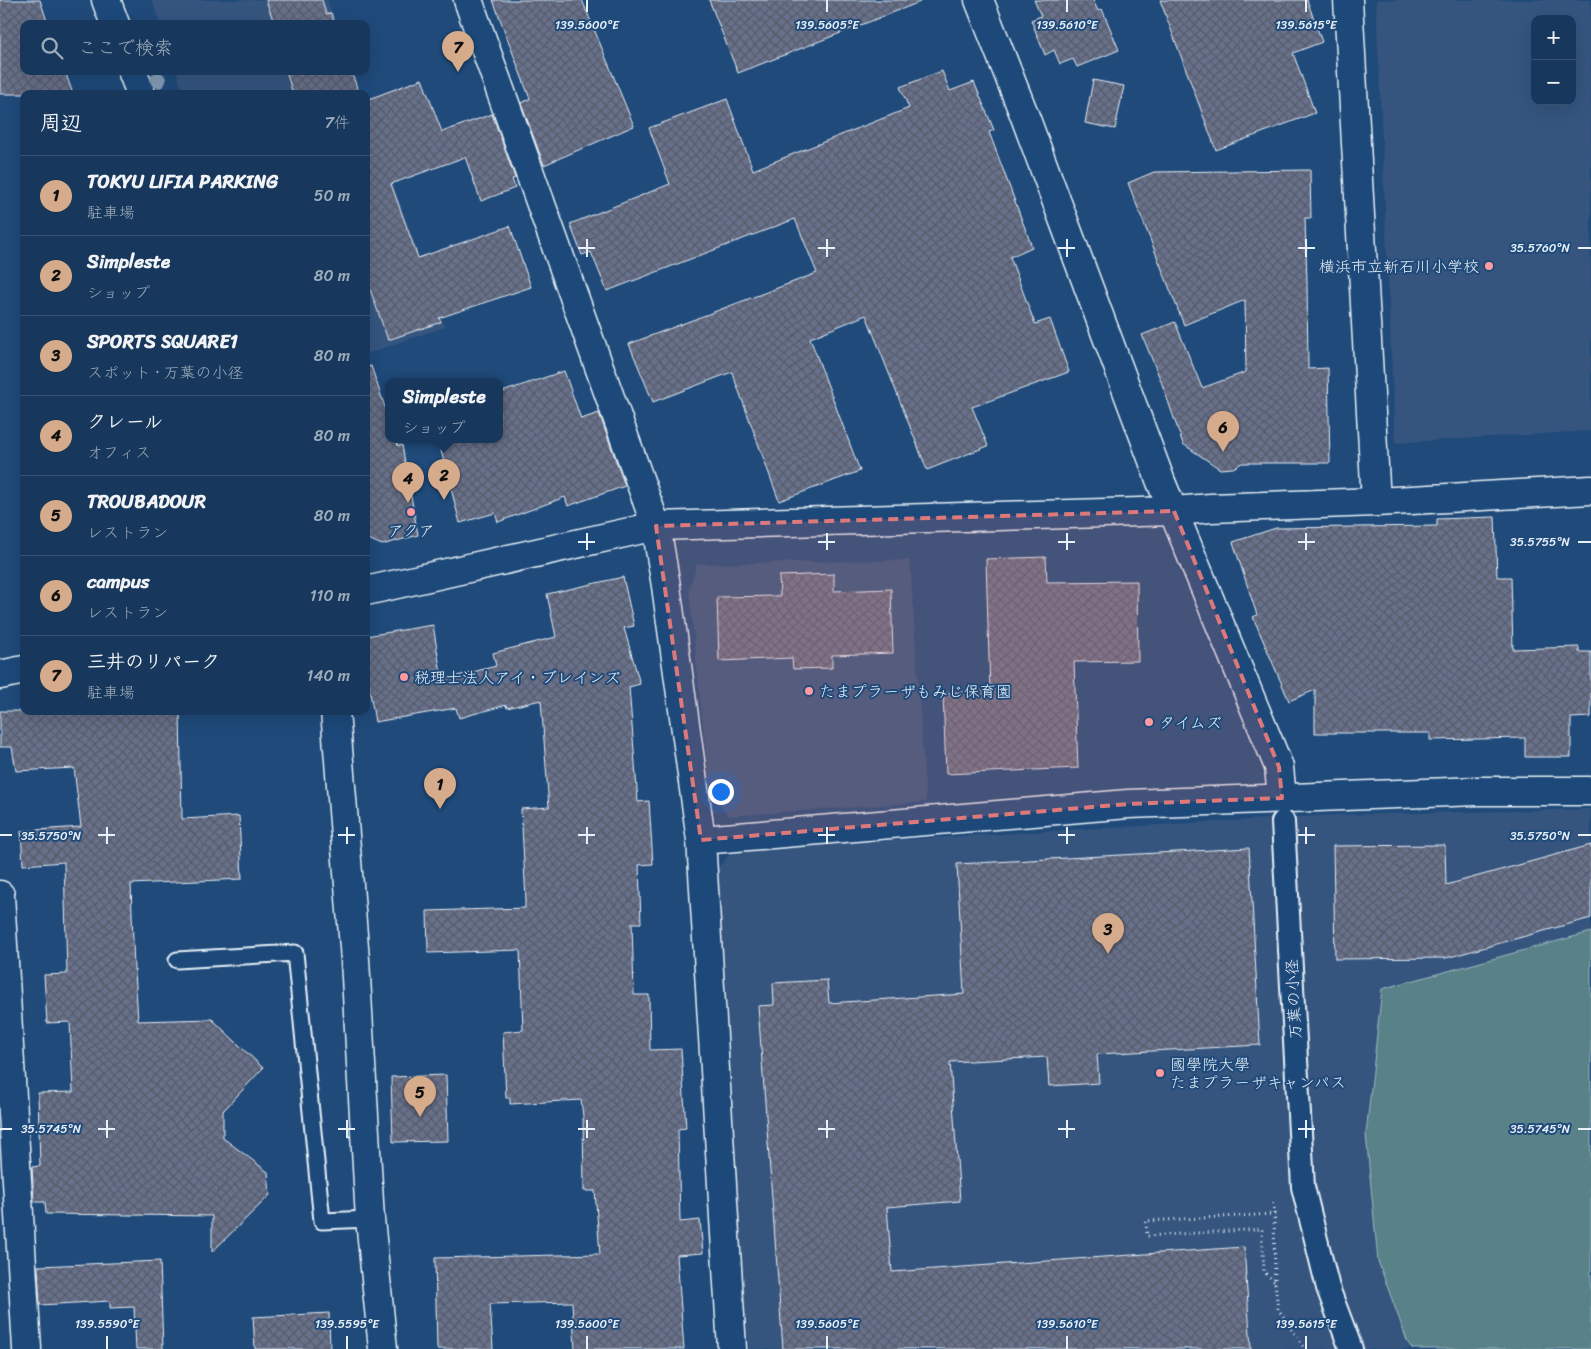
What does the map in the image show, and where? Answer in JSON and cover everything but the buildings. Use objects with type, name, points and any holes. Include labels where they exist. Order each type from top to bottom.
[{"type":"street","points":[[106,0],[114,20]]},
{"type":"street","points":[[468,0],[656,526],[701,840],[732,1349]]},
{"type":"street","points":[[979,0],[1157,472],[1279,767],[1282,810]]},
{"type":"street","points":[[1348,0],[1376,502]]},
{"type":"street","points":[[134,75],[139,90]]},
{"type":"street","points":[[370,590],[656,526],[1174,511],[1591,490]]},
{"type":"street","points":[[0,675],[20,671]]},
{"type":"street","points":[[335,715],[355,960],[370,1219],[383,1349]]},
{"type":"street","points":[[701,840],[1128,804],[1282,810],[1478,791],[1591,791]]},
{"type":"street","name":"万葉の小径","points":[[1282,810],[1303,1187],[1328,1288],[1352,1349]]},
{"type":"street","points":[[0,895],[27,1349]]},
{"type":"lane","points":[[177,960],[295,953],[322,1221],[370,1219]]},
{"type":"path","points":[[1275,1282],[1264,1272],[1262,1229],[1147,1236],[1146,1221],[1275,1214],[1275,1282],[1278,1309],[1305,1349]]},
{"type":"highlighted area","points":[[1174,511],[1279,767],[1282,798],[1128,804],[701,840],[656,526]]},
{"type":"shaded area","points":[[152,0],[327,0],[334,20],[159,20]]},
{"type":"shaded area","name":"横浜市立新石川小学校","points":[[1376,0],[1591,0],[1591,431],[1395,443]]},
{"type":"shaded area","points":[[177,75],[354,75],[360,90],[183,90]]},
{"type":"shaded area","points":[[370,120],[445,327],[370,353]]},
{"type":"shaded area","name":"たまプラーザもみじ保育園","points":[[910,560],[926,802],[729,816],[710,794],[689,589],[697,564]]},
{"type":"shaded area","name":"國學院大學 たまプラーザキャンパス","points":[[1591,809],[1591,1349],[749,1349],[741,1277],[718,868],[734,849],[1334,815]]},
{"type":"green space","points":[[1591,932],[1591,1349],[1413,1349],[1408,1343],[1378,1261],[1366,1134],[1382,989]]},
{"type":"place","name":"三井のリパーク","points":[[458,72]]},
{"type":"place","name":"横浜市立新石川小学校","points":[[1489,266]]},
{"type":"place","name":"campus","points":[[1223,452]]},
{"type":"place","name":"Simpleste","points":[[444,500]]},
{"type":"place","name":"クレール","points":[[408,503]]},
{"type":"place","name":"アクア","points":[[411,512]]},
{"type":"place","name":"税理士法人アイ・ブレインズ","points":[[404,677]]},
{"type":"place","name":"たまプラーザもみじ保育園","points":[[809,691]]},
{"type":"place","name":"タイムズ","points":[[1149,722]]},
{"type":"place","name":"TOKYU LIFIA PARKING","points":[[440,809]]},
{"type":"place","name":"SPORTS SQUARE1","points":[[1108,954]]},
{"type":"place","name":"國學院大學 たまプラーザキャンパス","points":[[1160,1073]]},
{"type":"place","name":"TROUBADOUR","points":[[420,1117]]}]
